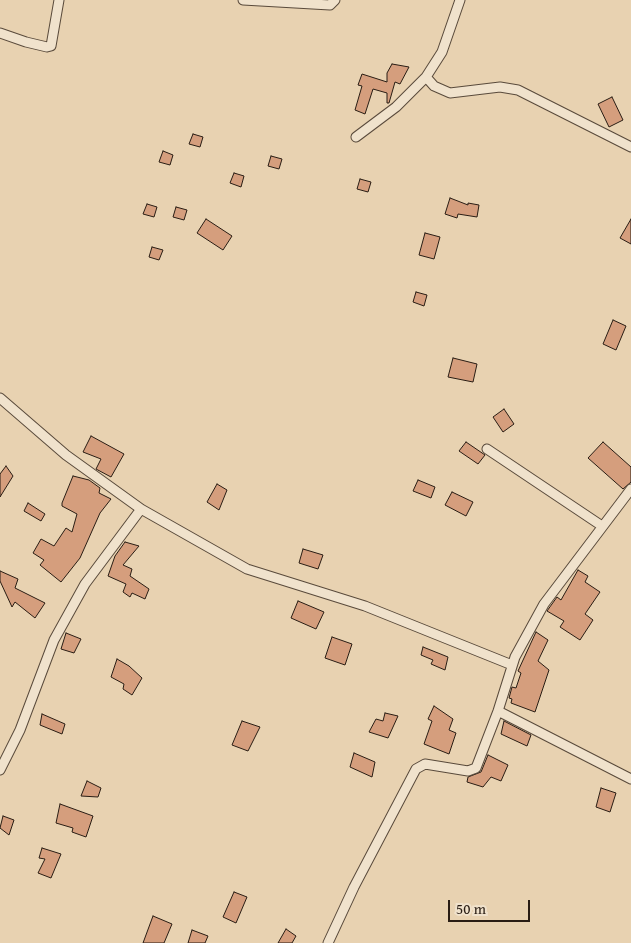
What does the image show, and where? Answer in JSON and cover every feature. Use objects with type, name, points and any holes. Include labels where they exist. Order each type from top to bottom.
[{"type":"street","points":[[0,33],[26,42],[50,46],[59,0],[52,0]]},
{"type":"street","points":[[243,0],[330,5],[335,0]]},
{"type":"street","points":[[356,137],[396,106],[426,77],[442,52],[460,0]]},
{"type":"street","points":[[426,77],[434,86],[450,93],[500,87],[518,90],[631,146]]},
{"type":"street","points":[[0,398],[66,455],[141,510],[247,569],[365,606],[512,665]]},
{"type":"street","points":[[487,449],[602,526]]},
{"type":"street","points":[[328,943],[354,887],[416,769],[424,764],[472,770],[476,768],[498,711],[512,665],[544,604],[631,489]]},
{"type":"street","points":[[0,770],[20,730],[54,640],[85,584],[141,510]]},
{"type":"street","points":[[498,711],[631,779]]},
{"type":"building","points":[[392,64],[409,67],[400,84],[395,82],[389,103],[387,103],[387,93],[373,89],[365,114],[355,110],[362,86],[358,85],[362,74],[387,82],[387,73]]},
{"type":"building","points":[[612,97],[623,120],[609,127],[598,104]]},
{"type":"building","points":[[193,134],[203,137],[200,147],[189,144]]},
{"type":"building","points":[[163,151],[173,155],[170,165],[159,162]]},
{"type":"building","points":[[271,156],[282,159],[279,169],[268,166]]},
{"type":"building","points":[[234,173],[244,176],[241,187],[230,183]]},
{"type":"building","points":[[360,179],[371,182],[368,192],[357,189]]},
{"type":"building","points":[[450,198],[468,205],[468,203],[479,205],[477,217],[458,214],[457,218],[445,214]]},
{"type":"building","points":[[147,204],[157,207],[154,217],[143,214]]},
{"type":"building","points":[[176,207],[187,210],[184,220],[173,217]]},
{"type":"building","points":[[206,219],[232,236],[223,250],[197,233]]},
{"type":"building","points":[[631,219],[631,244],[620,238]]},
{"type":"building","points":[[425,233],[440,237],[434,259],[419,255]]},
{"type":"building","points":[[152,247],[163,250],[159,260],[149,257]]},
{"type":"building","points":[[416,292],[427,295],[424,306],[413,302]]},
{"type":"building","points":[[613,320],[626,326],[616,350],[603,344]]},
{"type":"building","points":[[453,358],[477,364],[473,382],[448,377]]},
{"type":"building","points":[[504,409],[514,424],[503,432],[493,417]]},
{"type":"building","points":[[91,436],[124,454],[111,477],[96,469],[101,459],[83,452]]},
{"type":"building","points":[[466,442],[485,455],[478,464],[459,451]]},
{"type":"building","points":[[603,442],[631,467],[631,482],[623,489],[588,458]]},
{"type":"building","points":[[6,466],[13,476],[0,497],[0,474]]},
{"type":"building","points":[[73,476],[89,480],[100,488],[99,493],[111,499],[100,513],[80,558],[61,582],[40,565],[44,560],[33,553],[41,539],[54,546],[66,528],[72,532],[77,514],[62,506],[62,503]]},
{"type":"building","points":[[418,480],[435,487],[431,498],[413,491]]},
{"type":"building","points":[[217,484],[227,490],[219,510],[207,502]]},
{"type":"building","points":[[452,492],[473,502],[466,516],[445,505]]},
{"type":"building","points":[[28,503],[45,514],[41,521],[24,511]]},
{"type":"building","points":[[125,542],[139,546],[123,565],[132,569],[130,576],[149,589],[145,599],[132,593],[130,597],[123,592],[126,584],[108,576],[115,556]]},
{"type":"building","points":[[303,549],[323,555],[318,569],[299,563]]},
{"type":"building","points":[[578,570],[588,576],[585,582],[600,592],[585,614],[593,620],[580,640],[560,627],[564,621],[547,611],[557,597],[561,600]]},
{"type":"building","points":[[0,571],[18,579],[15,588],[45,603],[35,618],[15,602],[12,607],[0,581]]},
{"type":"building","points":[[298,601],[324,612],[316,629],[291,618]]},
{"type":"building","points":[[536,632],[548,640],[538,661],[549,670],[535,712],[511,703],[512,699],[509,698],[512,687],[516,688],[521,673],[518,671]]},
{"type":"building","points":[[66,633],[81,639],[74,653],[61,649]]},
{"type":"building","points":[[332,637],[352,644],[345,665],[325,658]]},
{"type":"building","points":[[423,647],[448,657],[445,670],[431,664],[433,660],[421,655]]},
{"type":"building","points":[[117,659],[129,666],[142,678],[132,695],[123,689],[124,684],[111,677]]},
{"type":"building","points":[[434,706],[453,719],[449,730],[456,733],[449,754],[424,744],[432,721],[428,719]]},
{"type":"building","points":[[385,713],[398,716],[388,738],[369,732],[376,719],[383,721]]},
{"type":"building","points":[[42,714],[65,724],[62,734],[40,725]]},
{"type":"building","points":[[242,721],[260,727],[248,751],[232,745]]},
{"type":"building","points":[[504,721],[531,735],[527,746],[501,734]]},
{"type":"building","points":[[354,753],[375,762],[372,777],[350,767]]},
{"type":"building","points":[[488,755],[508,765],[501,781],[491,777],[483,787],[467,782],[468,777],[481,772]]},
{"type":"building","points":[[87,781],[101,788],[98,797],[81,796]]},
{"type":"building","points":[[601,788],[616,793],[610,812],[596,807]]},
{"type":"building","points":[[60,804],[93,816],[86,837],[72,832],[73,828],[56,823]]},
{"type":"building","points":[[3,816],[14,820],[9,835],[0,828]]},
{"type":"building","points":[[42,848],[61,854],[51,878],[38,873],[45,859],[39,858]]},
{"type":"building","points":[[234,892],[247,897],[236,923],[223,917]]},
{"type":"building","points":[[153,916],[172,924],[164,943],[143,943]]},
{"type":"building","points":[[286,929],[296,936],[292,943],[278,943]]},
{"type":"building","points":[[192,930],[208,936],[205,943],[188,943]]}]
